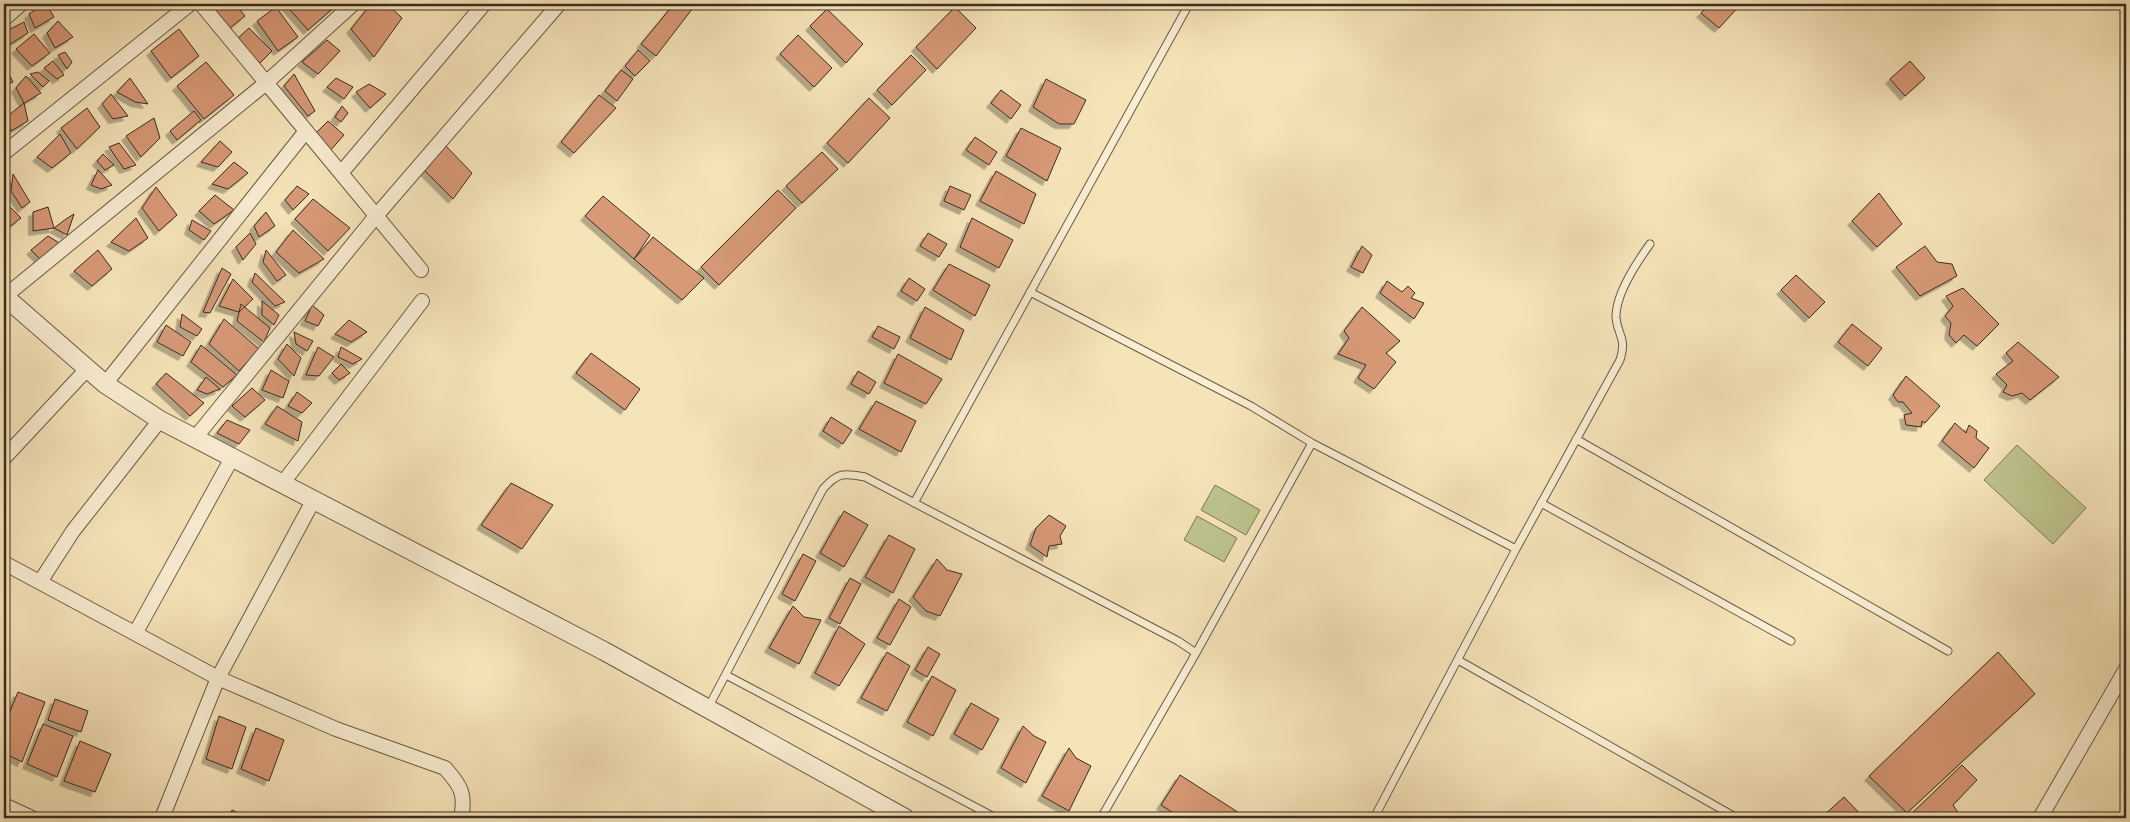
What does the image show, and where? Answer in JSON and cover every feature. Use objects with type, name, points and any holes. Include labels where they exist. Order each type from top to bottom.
[{"type":"street","points":[[4,18],[21,4]]},
{"type":"street","points":[[4,153],[190,4]]},
{"type":"street","points":[[201,4],[421,270]]},
{"type":"street","points":[[353,4],[266,83],[4,297],[105,384],[160,420],[604,651],[905,818]]},
{"type":"street","points":[[341,173],[484,4]]},
{"type":"street","points":[[195,438],[376,216],[559,4]]},
{"type":"street","points":[[105,384],[306,131]]},
{"type":"street","points":[[282,484],[422,301]]},
{"type":"street","points":[[4,458],[88,368]]},
{"type":"street","points":[[40,582],[74,531],[160,420]]},
{"type":"street","points":[[136,632],[232,458]]},
{"type":"street","points":[[162,818],[218,678],[313,501]]},
{"type":"street","points":[[4,563],[136,632],[218,678],[336,729],[445,768],[457,781],[465,800],[461,818]]},
{"type":"street","points":[[2040,818],[2126,669]]},
{"type":"street","points":[[4,805],[32,818]]},
{"type":"lane","points":[[914,503],[1189,4]]},
{"type":"lane","points":[[1374,818],[1516,549],[1620,360],[1623,336],[1616,319],[1618,307],[1631,272],[1650,244]]},
{"type":"lane","points":[[1030,292],[1251,406],[1312,443],[1516,549]]},
{"type":"lane","points":[[1576,439],[1948,650]]},
{"type":"lane","points":[[1101,818],[1196,653],[1312,443]]},
{"type":"lane","points":[[708,709],[823,489],[832,478],[845,474],[865,478],[1178,641],[1196,653]]},
{"type":"lane","points":[[1541,503],[1791,641]]},
{"type":"lane","points":[[1458,660],[1737,818]]},
{"type":"lane","points":[[726,675],[996,818]]},
{"type":"green space","points":[[2017,445],[2086,508],[2053,544],[1984,480]]},
{"type":"green space","points":[[1215,485],[1260,510],[1246,535],[1201,510]]},
{"type":"green space","points":[[1197,516],[1237,538],[1224,562],[1184,540]]},
{"type":"building","points":[[43,4],[46,4],[54,17],[35,28],[29,14]]},
{"type":"building","points":[[207,4],[235,4],[245,16],[225,32]]},
{"type":"building","points":[[285,4],[338,4],[308,30]]},
{"type":"building","points":[[371,4],[387,4],[402,18],[374,57],[351,29]]},
{"type":"building","points":[[674,4],[696,4],[656,56],[641,44]]},
{"type":"building","points":[[1710,4],[1741,4],[1719,28],[1701,13]]},
{"type":"building","points":[[276,7],[298,37],[278,51],[257,21]]},
{"type":"building","points":[[955,7],[976,28],[937,69],[916,47]]},
{"type":"building","points":[[827,9],[863,44],[846,63],[810,26]]},
{"type":"building","points":[[58,21],[73,37],[55,48],[47,33]]},
{"type":"building","points":[[24,22],[28,33],[4,48],[4,32]]},
{"type":"building","points":[[249,28],[272,51],[259,64],[236,40]]},
{"type":"building","points":[[179,29],[199,56],[171,78],[151,51]]},
{"type":"building","points":[[34,34],[50,53],[32,66],[16,49]]},
{"type":"building","points":[[798,35],[832,68],[814,87],[780,54]]},
{"type":"building","points":[[327,40],[340,51],[318,74],[302,62]]},
{"type":"building","points":[[638,50],[650,61],[635,76],[625,66]]},
{"type":"building","points":[[65,52],[72,62],[67,69],[58,55]]},
{"type":"building","points":[[911,55],[926,70],[892,105],[877,90]]},
{"type":"building","points":[[53,61],[64,75],[57,79],[44,68]]},
{"type":"building","points":[[1910,61],[1925,78],[1905,96],[1890,79]]},
{"type":"building","points":[[206,62],[234,95],[204,119],[177,86]]},
{"type":"building","points":[[4,65],[13,82],[6,85],[4,82]]},
{"type":"building","points":[[621,70],[633,79],[617,101],[605,91]]},
{"type":"building","points":[[38,72],[49,81],[43,87],[30,74]]},
{"type":"building","points":[[294,74],[315,111],[308,116],[284,86]]},
{"type":"building","points":[[26,76],[41,93],[24,103],[16,88]]},
{"type":"building","points":[[130,78],[148,104],[135,102],[117,92]]},
{"type":"building","points":[[336,78],[353,87],[344,99],[327,87]]},
{"type":"building","points":[[1046,79],[1086,100],[1074,124],[1059,124],[1033,107]]},
{"type":"building","points":[[369,84],[386,94],[370,108],[356,92]]},
{"type":"building","points":[[1001,90],[1021,105],[1011,119],[991,103]]},
{"type":"building","points":[[111,94],[128,116],[113,119],[102,104]]},
{"type":"building","points":[[599,95],[616,108],[574,153],[561,142]]},
{"type":"building","points":[[869,98],[890,118],[848,163],[827,143]]},
{"type":"building","points":[[24,103],[28,121],[11,131],[5,118]]},
{"type":"building","points":[[342,106],[348,113],[341,122],[335,117]]},
{"type":"building","points":[[87,108],[100,127],[77,149],[61,128]]},
{"type":"building","points":[[194,111],[201,120],[177,140],[170,131]]},
{"type":"building","points":[[154,118],[160,138],[141,157],[126,136]]},
{"type":"building","points":[[328,121],[344,135],[329,152],[313,136]]},
{"type":"building","points":[[1021,128],[1061,148],[1047,181],[1006,156]]},
{"type":"building","points":[[60,134],[71,153],[52,168],[37,157]]},
{"type":"building","points":[[975,137],[997,152],[989,165],[966,150]]},
{"type":"building","points":[[220,141],[232,152],[218,167],[201,162]]},
{"type":"building","points":[[119,143],[136,165],[124,169],[109,147]]},
{"type":"building","points":[[445,145],[472,173],[453,199],[424,170]]},
{"type":"building","points":[[822,152],[838,169],[802,203],[786,186]]},
{"type":"building","points":[[103,154],[114,165],[105,170],[97,161]]},
{"type":"building","points":[[234,162],[248,173],[228,189],[212,184]]},
{"type":"building","points":[[98,170],[112,185],[101,189],[91,185]]},
{"type":"building","points":[[996,171],[1036,194],[1024,224],[980,201]]},
{"type":"building","points":[[13,174],[30,202],[22,208],[11,191]]},
{"type":"building","points":[[297,186],[309,194],[293,210],[285,200]]},
{"type":"building","points":[[950,186],[971,195],[964,210],[944,201]]},
{"type":"building","points":[[156,187],[177,215],[159,231],[142,208]]},
{"type":"building","points":[[778,190],[796,208],[719,285],[701,267]]},
{"type":"building","points":[[1879,193],[1902,224],[1877,247],[1852,221]]},
{"type":"building","points":[[215,195],[234,210],[214,224],[199,211]]},
{"type":"building","points":[[603,196],[650,235],[634,259],[585,216]]},
{"type":"building","points":[[313,199],[350,228],[328,251],[295,219]]},
{"type":"building","points":[[4,201],[21,218],[4,231]]},
{"type":"building","points":[[48,207],[54,228],[33,231],[33,212]]},
{"type":"building","points":[[266,212],[275,226],[259,237],[254,226]]},
{"type":"building","points":[[74,214],[67,235],[54,228],[66,219]]},
{"type":"building","points":[[136,218],[148,238],[129,251],[111,242]]},
{"type":"building","points":[[972,218],[1013,240],[999,268],[960,247]]},
{"type":"building","points":[[192,220],[211,231],[204,240],[189,230]]},
{"type":"building","points":[[293,230],[324,259],[299,273],[276,252]]},
{"type":"building","points":[[250,233],[256,244],[243,260],[236,247]]},
{"type":"building","points":[[928,233],[947,244],[939,257],[920,246]]},
{"type":"building","points":[[48,236],[61,244],[40,259],[31,250]]},
{"type":"building","points":[[653,237],[704,278],[682,300],[634,259]]},
{"type":"building","points":[[1362,246],[1372,255],[1363,273],[1351,267]]},
{"type":"building","points":[[1925,246],[1937,262],[1952,264],[1957,276],[1920,296],[1896,267]]},
{"type":"building","points":[[98,250],[112,269],[92,286],[74,271]]},
{"type":"building","points":[[266,250],[286,275],[277,281],[263,262]]},
{"type":"building","points":[[949,264],[990,285],[975,316],[933,290]]},
{"type":"building","points":[[222,268],[231,274],[210,313],[203,312]]},
{"type":"building","points":[[255,273],[285,302],[275,306],[252,282]]},
{"type":"building","points":[[1796,275],[1825,302],[1809,318],[1781,290]]},
{"type":"building","points":[[909,278],[925,289],[917,301],[901,291]]},
{"type":"building","points":[[233,279],[253,299],[239,312],[219,306]]},
{"type":"building","points":[[1387,281],[1402,292],[1408,286],[1415,293],[1411,298],[1424,303],[1414,319],[1380,293]]},
{"type":"building","points":[[1963,288],[1999,324],[1977,346],[1964,335],[1956,343],[1949,335],[1951,323],[1945,316],[1953,306],[1946,296]]},
{"type":"building","points":[[262,301],[279,315],[274,325],[262,315]]},
{"type":"building","points":[[241,304],[270,328],[264,342],[237,321]]},
{"type":"building","points":[[312,305],[324,315],[318,326],[305,321]]},
{"type":"building","points":[[925,307],[964,330],[951,360],[910,338]]},
{"type":"building","points":[[1362,307],[1400,341],[1386,353],[1396,362],[1374,389],[1358,378],[1366,365],[1338,354],[1349,338],[1344,331]]},
{"type":"building","points":[[182,314],[202,329],[197,336],[180,327]]},
{"type":"building","points":[[224,319],[259,349],[239,371],[209,344]]},
{"type":"building","points":[[349,320],[367,332],[351,342],[335,334]]},
{"type":"building","points":[[1852,324],[1882,348],[1868,366],[1838,342]]},
{"type":"building","points":[[166,325],[191,342],[183,356],[157,342]]},
{"type":"building","points":[[878,326],[900,337],[894,349],[872,337]]},
{"type":"building","points":[[294,332],[313,341],[307,351],[296,344]]},
{"type":"building","points":[[2018,342],[2059,377],[2030,400],[2022,393],[2012,396],[2003,392],[2007,385],[1996,374],[2013,361],[2006,353]]},
{"type":"building","points":[[287,344],[301,358],[294,376],[278,359]]},
{"type":"building","points":[[201,345],[237,375],[223,387],[191,362]]},
{"type":"building","points":[[318,347],[334,357],[319,376],[306,375]]},
{"type":"building","points":[[341,347],[362,359],[353,364],[338,357]]},
{"type":"building","points":[[591,353],[640,389],[625,410],[576,373]]},
{"type":"building","points":[[898,354],[942,379],[926,404],[884,383]]},
{"type":"building","points":[[341,364],[350,373],[339,380],[332,373]]},
{"type":"building","points":[[271,370],[289,381],[283,398],[262,390]]},
{"type":"building","points":[[858,371],[876,382],[869,394],[851,384]]},
{"type":"building","points":[[166,373],[204,403],[190,416],[156,384]]},
{"type":"building","points":[[1906,376],[1940,406],[1925,423],[1922,421],[1921,427],[1906,425],[1904,415],[1912,413],[1903,402],[1898,402],[1893,395]]},
{"type":"building","points":[[206,377],[220,389],[207,394],[197,390]]},
{"type":"building","points":[[252,388],[265,400],[245,417],[232,406]]},
{"type":"building","points":[[297,392],[312,403],[302,413],[288,406]]},
{"type":"building","points":[[876,401],[916,421],[901,452],[859,429]]},
{"type":"building","points":[[277,406],[302,422],[298,441],[265,424]]},
{"type":"building","points":[[831,417],[852,430],[843,444],[823,431]]},
{"type":"building","points":[[227,420],[250,430],[239,444],[217,433]]},
{"type":"building","points":[[1955,423],[1966,433],[1969,425],[1977,431],[1976,438],[1989,448],[1974,468],[1942,441]]},
{"type":"building","points":[[511,483],[553,505],[522,549],[481,525]]},
{"type":"building","points":[[844,511],[868,525],[844,567],[820,553]]},
{"type":"building","points":[[1049,515],[1066,526],[1060,536],[1062,544],[1049,546],[1047,557],[1030,545],[1036,528]]},
{"type":"building","points":[[889,535],[915,549],[893,593],[865,577]]},
{"type":"building","points":[[803,554],[816,561],[795,601],[782,594]]},
{"type":"building","points":[[937,559],[947,570],[962,574],[940,616],[926,611],[913,597]]},
{"type":"building","points":[[850,578],[861,584],[840,624],[829,618]]},
{"type":"building","points":[[899,599],[911,607],[890,645],[877,638]]},
{"type":"building","points":[[793,606],[804,617],[821,620],[799,664],[769,648]]},
{"type":"building","points":[[839,626],[865,644],[839,686],[815,673]]},
{"type":"building","points":[[928,647],[940,654],[927,677],[915,670]]},
{"type":"building","points":[[887,652],[910,666],[887,711],[861,698]]},
{"type":"building","points":[[1998,652],[2035,694],[1907,813],[1869,776]]},
{"type":"building","points":[[932,676],[956,690],[933,736],[907,722]]},
{"type":"building","points":[[18,692],[45,702],[22,762],[4,753],[4,726]]},
{"type":"building","points":[[55,699],[88,711],[81,732],[48,720]]},
{"type":"building","points":[[971,703],[999,719],[982,750],[954,734]]},
{"type":"building","points":[[219,716],[246,727],[232,769],[206,759]]},
{"type":"building","points":[[43,724],[73,736],[57,777],[27,764]]},
{"type":"building","points":[[1023,726],[1034,736],[1046,742],[1026,783],[1001,768]]},
{"type":"building","points":[[256,728],[284,740],[269,781],[241,769]]},
{"type":"building","points":[[80,741],[111,754],[95,792],[64,781]]},
{"type":"building","points":[[1069,748],[1076,758],[1091,766],[1069,811],[1042,796]]},
{"type":"building","points":[[1962,765],[1977,780],[1953,805],[1959,814],[1958,818],[1907,818]]},
{"type":"building","points":[[1180,775],[1247,818],[1181,818],[1161,805]]},
{"type":"building","points":[[1844,797],[1864,818],[1821,818]]},
{"type":"building","points":[[232,810],[249,818],[229,818]]}]
